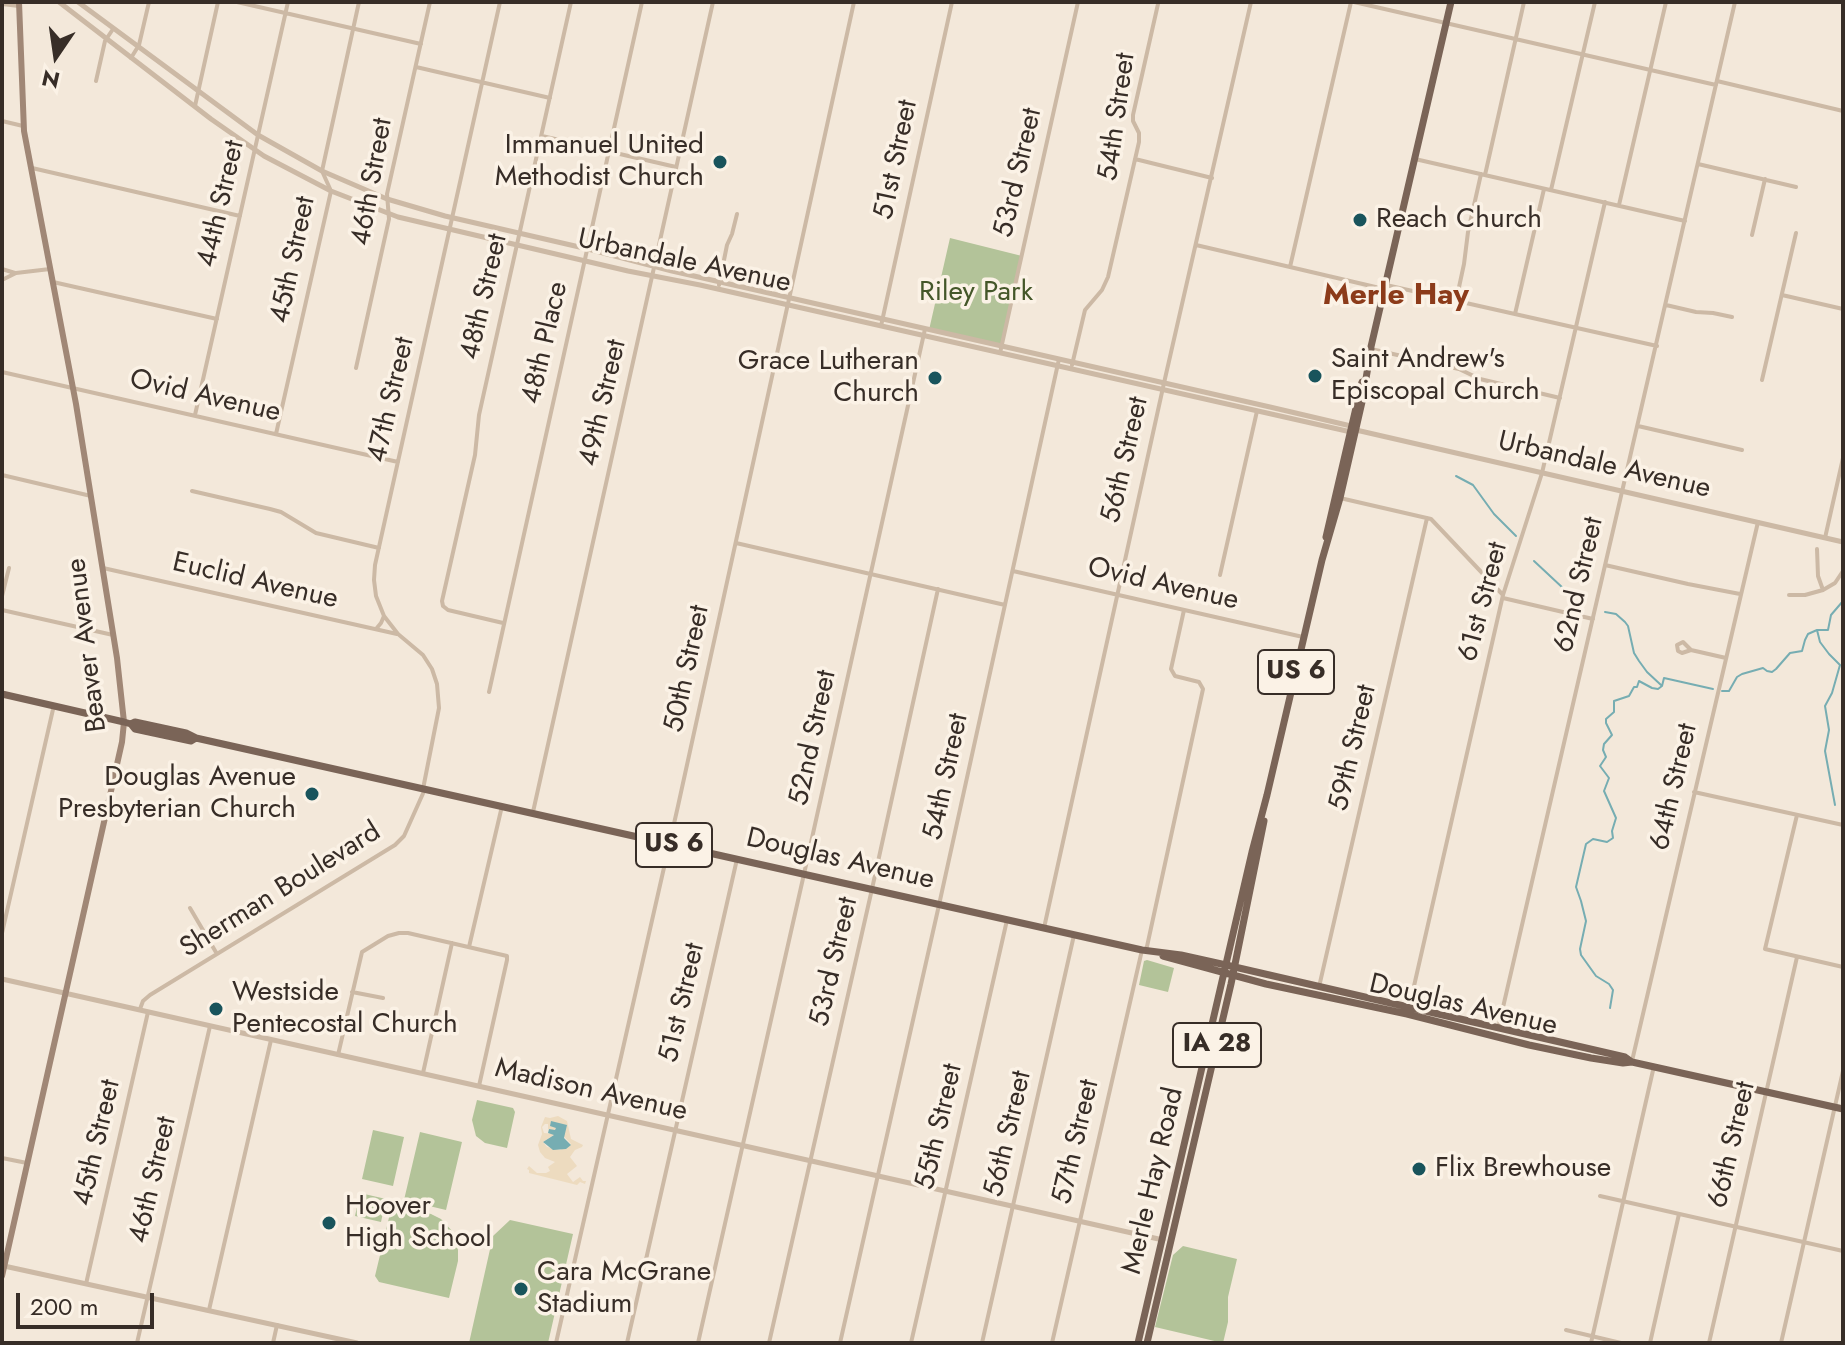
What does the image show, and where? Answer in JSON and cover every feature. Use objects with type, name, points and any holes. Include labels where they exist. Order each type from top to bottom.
[{"type":"main road","name":"Merle Hay Road","points":[[1147,1343],[1267,795],[1452,2]]},
{"type":"main road","name":"Beaver Avenue","points":[[2,1276],[128,723],[73,388],[24,126],[19,4]]},
{"type":"main road","name":"Douglas Avenue","points":[[2,694],[1144,950],[1408,1011],[1591,1058],[1654,1066],[1839,1108]]},
{"type":"main road","name":"Merle Hay Road","points":[[1138,1343],[1229,970]]},
{"type":"street","name":"Urbandale Avenue","points":[[59,2],[255,149],[305,179],[388,214],[653,277],[719,286],[789,301],[1843,542]]},
{"type":"street","name":"Urbandale Avenue","points":[[78,2],[258,135],[322,171],[387,199],[588,249],[719,286]]},
{"type":"street","points":[[75,15],[78,2]]},
{"type":"street","points":[[131,58],[138,47],[149,2]]},
{"type":"street","points":[[195,106],[218,2]]},
{"type":"street","points":[[237,2],[421,44]]},
{"type":"street","name":"44th Street","points":[[195,415],[288,2]]},
{"type":"street","name":"45th Street","points":[[276,434],[331,191],[322,171],[359,2]]},
{"type":"street","name":"46th Street","points":[[356,368],[389,219],[387,194],[430,2]]},
{"type":"street","name":"47th Street","points":[[424,789],[439,708],[437,684],[423,655],[398,634],[384,616],[374,580],[500,2]]},
{"type":"street","name":"48th Street","points":[[504,623],[448,610],[442,601],[475,455],[479,415],[571,2]]},
{"type":"street","name":"48th Place","points":[[489,692],[642,2]]},
{"type":"street","name":"49th Street","points":[[533,813],[713,2]]},
{"type":"street","name":"50th Street","points":[[556,1343],[670,844],[854,2]]},
{"type":"street","name":"51st Street","points":[[881,322],[952,2]]},
{"type":"street","name":"53rd Street","points":[[1001,350],[1078,2]]},
{"type":"street","name":"56th Street","points":[[1044,928],[1251,2]]},
{"type":"street","points":[[1290,267],[1352,2],[1843,111]]},
{"type":"street","points":[[1456,301],[1468,232],[1524,2]]},
{"type":"street","points":[[1551,190],[1595,2]]},
{"type":"street","points":[[1619,205],[1666,2]]},
{"type":"street","name":"62nd Street","points":[[1497,1033],[1735,2]]},
{"type":"street","points":[[2,4],[19,4]]},
{"type":"street","name":"54th Street","points":[[1072,366],[1085,310],[1102,290],[1108,277],[1135,159],[1139,137],[1133,115],[1158,4]]},
{"type":"street","points":[[96,81],[106,39],[113,29]]},
{"type":"street","points":[[416,67],[550,98]]},
{"type":"street","points":[[2,121],[24,126]]},
{"type":"street","points":[[542,136],[677,167]]},
{"type":"street","points":[[1135,159],[1212,178]]},
{"type":"street","points":[[1415,159],[1685,221]]},
{"type":"street","points":[[1698,164],[1796,187]]},
{"type":"street","points":[[32,168],[240,216]]},
{"type":"street","points":[[1752,235],[1765,179]]},
{"type":"street","points":[[1515,314],[1544,189]]},
{"type":"street","name":"61st Street","points":[[1408,1011],[1503,597],[1542,473],[1605,202]]},
{"type":"street","points":[[719,286],[737,214]]},
{"type":"street","points":[[1762,380],[1796,233]]},
{"type":"street","points":[[1196,245],[1657,346]]},
{"type":"street","points":[[2,269],[16,273]]},
{"type":"street","points":[[2,280],[16,273],[50,269]]},
{"type":"street","points":[[53,282],[217,319]]},
{"type":"street","points":[[1782,295],[1843,309]]},
{"type":"street","points":[[1666,305],[1732,317]]},
{"type":"street","name":"52nd Street","points":[[698,1343],[924,332]]},
{"type":"street","points":[[1371,349],[1459,369],[1480,379],[1560,398]]},
{"type":"street","name":"54th Street","points":[[840,1343],[1059,363]]},
{"type":"street","name":"Ovid Avenue","points":[[2,372],[398,462]]},
{"type":"street","points":[[1220,575],[1258,408]]},
{"type":"street","points":[[1638,426],[1742,450]]},
{"type":"street","points":[[1825,538],[1843,458]]},
{"type":"street","points":[[2,475],[91,496]]},
{"type":"street","points":[[192,491],[281,512],[316,533],[379,548]]},
{"type":"street","points":[[1337,497],[1427,518],[1503,597],[1593,619]]},
{"type":"street","name":"59th Street","points":[[1319,992],[1427,518]]},
{"type":"street","name":"64th Street","points":[[1632,1062],[1758,522]]},
{"type":"street","points":[[736,543],[1005,605]]},
{"type":"street","points":[[1817,549],[1817,571],[1823,590]]},
{"type":"street","points":[[1605,565],[1741,594]]},
{"type":"street","points":[[2,596],[9,568]]},
{"type":"street","name":"Euclid Avenue","points":[[103,568],[398,634]]},
{"type":"street","name":"Ovid Avenue","points":[[1013,571],[1304,637]]},
{"type":"street","points":[[1789,595],[1823,590],[1835,583],[1843,571]]},
{"type":"street","name":"53rd Street","points":[[769,1343],[938,589]]},
{"type":"street","points":[[2,610],[113,635]]},
{"type":"street","name":"57th Street","points":[[1052,1343],[1203,692],[1201,684],[1175,676],[1171,669],[1184,610]]},
{"type":"street","points":[[376,629],[384,616]]},
{"type":"street","points":[[1691,650],[1726,658]]},
{"type":"street","points":[[2,933],[54,705]]},
{"type":"street","name":"Sherman Boulevard","points":[[140,1010],[145,998],[395,845],[404,836],[424,789]]},
{"type":"street","points":[[1694,792],[1843,825]]},
{"type":"street","points":[[469,947],[502,806]]},
{"type":"street","points":[[1797,815],[1765,949],[1843,967]]},
{"type":"street","name":"51st Street","points":[[627,1343],[737,859]]},
{"type":"street","points":[[190,908],[217,954]]},
{"type":"street","name":"55th Street","points":[[911,1343],[1007,920]]},
{"type":"street","points":[[338,1055],[362,952],[388,936],[408,933],[507,956],[479,1086]]},
{"type":"street","name":"56th Street","points":[[982,1343],[1074,935]]},
{"type":"street","points":[[422,1074],[452,943]]},
{"type":"street","name":"66th Street","points":[[1709,1343],[1797,957]]},
{"type":"street","name":"Madison Avenue","points":[[2,979],[1172,1240]]},
{"type":"street","points":[[352,992],[383,998]]},
{"type":"street","name":"45th Street","points":[[86,1284],[148,1012]]},
{"type":"street","name":"46th Street","points":[[137,1343],[210,1026]]},
{"type":"street","points":[[209,1311],[271,1040]]},
{"type":"street","points":[[1592,1340],[1654,1066]]},
{"type":"street","points":[[1781,1343],[1839,1108],[1843,1071]]},
{"type":"street","points":[[2,1158],[27,1163]]},
{"type":"street","points":[[1600,1196],[1843,1251]]},
{"type":"street","points":[[1650,1343],[1679,1214]]},
{"type":"street","points":[[4,1266],[357,1343]]},
{"type":"street","points":[[273,1343],[277,1325]]},
{"type":"street","points":[[1566,1330],[1592,1340],[1621,1343]]},
{"type":"green space","name":"Riley Park","points":[[950,238],[1022,256],[1001,346],[929,330]]},
{"type":"green space","points":[[1144,961],[1174,968],[1168,992],[1139,985]]},
{"type":"green space","points":[[477,1100],[513,1108],[515,1112],[507,1148],[485,1143],[476,1136],[472,1120]]},
{"type":"green space","points":[[373,1130],[404,1137],[393,1186],[362,1179]]},
{"type":"green space","points":[[420,1132],[462,1142],[446,1210],[404,1200]]},
{"type":"green space","points":[[360,1193],[386,1199],[381,1222],[355,1216]]},
{"type":"green space","points":[[392,1205],[431,1214],[441,1219],[454,1233],[458,1261],[449,1298],[379,1282],[375,1276]]},
{"type":"green space","name":"Cara McGrane Stadium","points":[[510,1220],[573,1234],[548,1343],[469,1343],[493,1236]]},
{"type":"green space","points":[[1183,1246],[1237,1259],[1228,1297],[1228,1322],[1223,1343],[1155,1327],[1173,1255]]},
{"type":"shaded area","points":[[558,1116],[567,1121],[571,1139],[583,1145],[570,1157],[577,1166],[567,1174],[573,1182],[580,1177],[586,1181],[585,1184],[580,1182],[577,1185],[529,1173],[529,1166],[537,1173],[546,1173],[555,1162],[545,1158],[538,1145],[541,1127],[545,1117]],"holes":[[[548,1124],[548,1129],[555,1131],[556,1128],[571,1144],[560,1150],[547,1147],[543,1142],[555,1134],[544,1133],[542,1127]]]},
{"type":"water","points":[[551,1121],[567,1125],[564,1138],[571,1145],[566,1149],[553,1150],[543,1142],[554,1135],[548,1133],[549,1129],[556,1128],[550,1126]]},
{"type":"waterway","points":[[1456,476],[1473,485],[1494,514],[1516,536]]},
{"type":"waterway","points":[[1534,561],[1564,589]]},
{"type":"waterway","points":[[1722,691],[1729,691],[1742,674],[1763,668],[1772,672],[1790,653],[1802,651],[1808,634],[1828,630],[1831,615],[1843,601]]},
{"type":"waterway","points":[[1605,612],[1616,614],[1625,622],[1634,653],[1661,685]]},
{"type":"waterway","points":[[1817,630],[1820,642],[1840,665],[1825,706],[1829,730],[1825,751],[1835,805]]},
{"type":"waterway","points":[[1610,1008],[1613,990],[1596,976],[1581,955],[1586,921],[1576,887],[1586,844],[1593,839],[1607,842],[1613,838],[1616,818],[1604,791],[1609,778],[1600,766],[1606,757],[1604,744],[1612,735],[1606,719],[1614,712],[1614,701],[1629,696],[1639,681],[1658,689],[1664,678],[1713,689]]},
{"type":"place","name":"Immanuel United Methodist Church","points":[[720,162]]},
{"type":"place","name":"Reach Church","points":[[1360,220]]},
{"type":"place","name":"Saint Andrew's Episcopal Church","points":[[1315,376]]},
{"type":"place","name":"Grace Lutheran Church","points":[[935,378]]},
{"type":"place","name":"Douglas Avenue Presbyterian Church","points":[[312,794]]},
{"type":"place","name":"Westside Pentecostal Church","points":[[216,1009]]},
{"type":"place","name":"Flix Brewhouse","points":[[1419,1169]]},
{"type":"place","name":"Hoover High School","points":[[329,1223]]},
{"type":"place","name":"Cara McGrane Stadium","points":[[521,1289]]},
{"type":"district","name":"Merle Hay","points":[[1396,297]]}]
